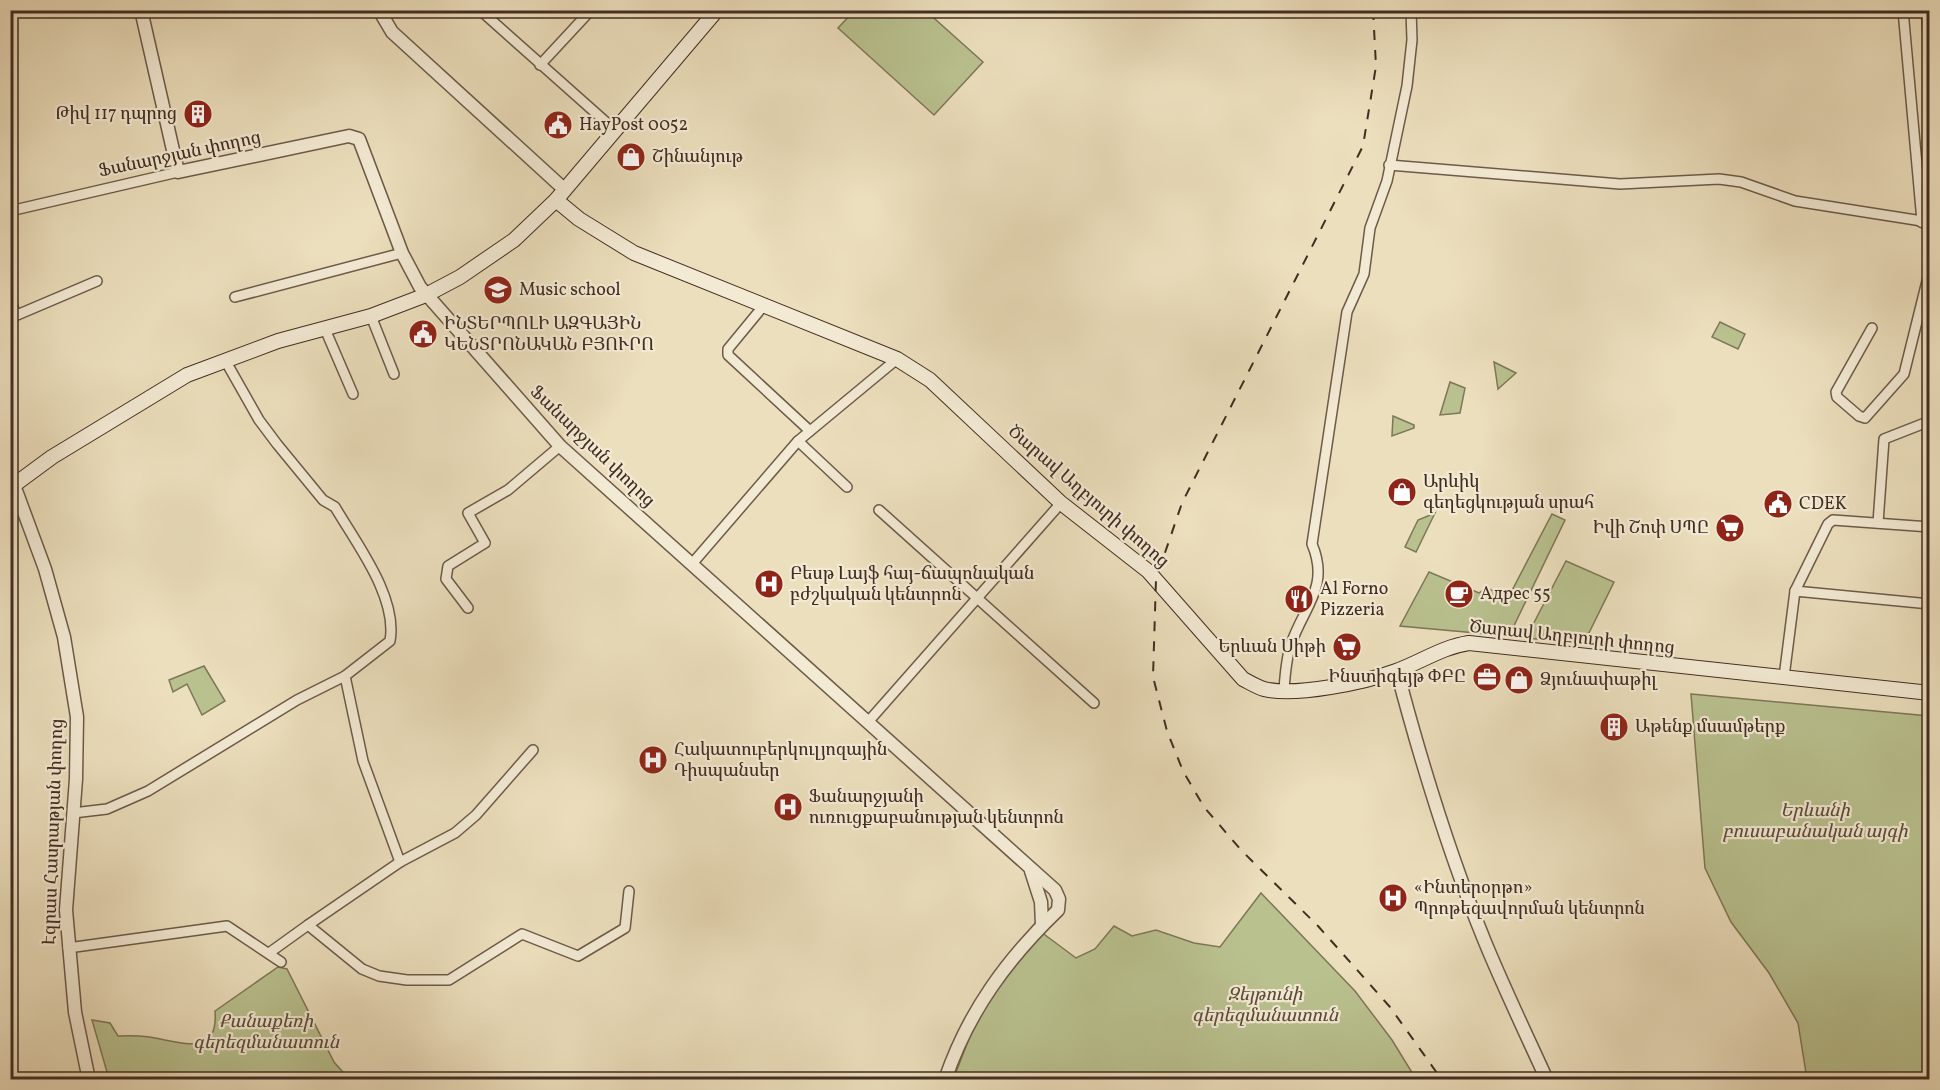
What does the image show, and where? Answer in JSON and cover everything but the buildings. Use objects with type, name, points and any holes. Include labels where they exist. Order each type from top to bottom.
[{"type":"main road","points":[[11,487],[52,457],[187,375],[278,341],[371,316],[426,295],[460,277],[514,240],[560,195],[717,10]]},
{"type":"main road","name":"Ծարավ Աղբյուրի փողոց","points":[[560,195],[579,219],[634,253],[897,359],[930,380],[1061,503],[1156,579],[1196,629],[1243,679],[1263,689],[1284,690],[1358,683],[1397,671],[1450,646],[1469,643],[1929,693]]},
{"type":"street","points":[[141,10],[178,172]]},
{"type":"street","name":"Ծարավ Աղբյուրի փողոց","points":[[379,10],[392,32],[560,195]]},
{"type":"street","points":[[480,10],[616,131]]},
{"type":"street","points":[[540,65],[591,10]]},
{"type":"street","points":[[1284,690],[1292,642],[1310,609],[1320,568],[1312,544],[1347,312],[1364,274],[1370,228],[1382,199],[1407,86],[1412,40],[1411,10]]},
{"type":"street","points":[[1389,165],[1620,184],[1719,179],[1741,182],[1795,201],[1926,222],[1903,10]]},
{"type":"street","name":"Ֆանարջյան փողոց","points":[[10,211],[178,172],[354,137],[363,145],[402,253],[426,295],[561,446],[1055,890],[1059,899],[1058,910],[1041,925],[1004,966],[973,1014],[945,1080]]},
{"type":"street","points":[[235,297],[402,253]]},
{"type":"street","points":[[1872,328],[1836,392],[1837,397],[1859,416],[1866,418],[1904,374],[1929,269]]},
{"type":"street","points":[[10,296],[13,316],[97,281]]},
{"type":"street","points":[[765,304],[728,350],[728,355],[810,431]]},
{"type":"street","points":[[371,316],[394,374]]},
{"type":"street","points":[[325,328],[353,394]]},
{"type":"street","points":[[691,565],[798,441],[897,359]]},
{"type":"street","points":[[73,813],[107,809],[148,791],[297,700],[345,676],[390,641],[387,608],[379,582],[335,507],[323,500],[259,420],[225,360]]},
{"type":"street","points":[[1878,523],[1884,440],[1929,421]]},
{"type":"street","points":[[798,441],[848,487]]},
{"type":"street","points":[[468,608],[446,579],[448,566],[485,543],[468,513],[508,490],[561,446]]},
{"type":"street","name":"Էզրաս Հասրաթյան փողոց","points":[[11,487],[45,569],[70,666],[77,717],[66,910],[75,1012],[87,1080]]},
{"type":"street","name":"Էզրաս Հասրաթյան փողոց","points":[[11,487],[41,569],[67,668],[73,718],[73,780],[62,911],[71,1012],[87,1080]]},
{"type":"street","points":[[868,722],[1061,503]]},
{"type":"street","points":[[879,510],[1094,703]]},
{"type":"street","points":[[1784,677],[1795,591],[1830,522],[1837,520],[1929,527]]},
{"type":"street","points":[[1795,591],[1929,604]]},
{"type":"street","points":[[1397,671],[1459,875],[1486,944],[1548,1080]]},
{"type":"street","points":[[345,676],[365,769],[400,862]]},
{"type":"street","points":[[269,953],[308,926],[325,911],[400,862],[462,827],[476,815],[533,750]]},
{"type":"street","points":[[1031,870],[1041,902],[1041,925]]},
{"type":"street","points":[[308,926],[347,959],[378,976],[449,980],[522,934],[578,956],[625,928],[628,891]]},
{"type":"street","points":[[68,948],[163,937],[218,925],[235,929],[257,948],[281,962]]},
{"type":"green space","points":[[854,11],[926,11],[983,62],[934,115],[838,28]]},
{"type":"green space","points":[[1921,11],[1929,11],[1929,92],[1927,92]]},
{"type":"green space","points":[[1930,101],[1929,204],[1923,113]]},
{"type":"green space","points":[[1720,322],[1745,334],[1738,349],[1712,337]]},
{"type":"green space","points":[[1494,362],[1516,373],[1498,389]]},
{"type":"green space","points":[[1450,382],[1465,388],[1460,413],[1440,415]]},
{"type":"green space","points":[[1393,416],[1414,425],[1414,428],[1392,436]]},
{"type":"green space","points":[[1435,513],[1416,552],[1405,547],[1418,520]]},
{"type":"green space","points":[[1552,514],[1565,520],[1509,636],[1400,626],[1429,572],[1479,593],[1487,588],[1508,598]]},
{"type":"green space","points":[[1566,561],[1614,582],[1584,643],[1526,638]]},
{"type":"green space","points":[[204,666],[225,701],[202,715],[187,684],[173,692],[169,680]]},
{"type":"green space","name":"Երևանի բուսաբանական այգի","points":[[1691,694],[1929,716],[1929,1079],[1807,1079],[1798,1023],[1769,973],[1731,922],[1705,868]]},
{"type":"green space","name":"Զեյթունի գերեզմանատուն","points":[[1261,893],[1355,991],[1392,1040],[1416,1079],[953,1080],[975,1023],[1013,965],[1041,932],[1076,958],[1095,949],[1114,926],[1132,936],[1156,930],[1194,943],[1220,947]]},
{"type":"green space","name":"Քանաքեռի գերեզմանատուն","points":[[278,967],[287,969],[334,1062],[349,1079],[109,1079],[92,1020],[110,1023],[118,1036],[148,1037],[194,1044],[202,1042],[213,1033],[215,1011]]},
{"type":"railway","points":[[1373,10],[1376,66],[1363,146],[1182,503],[1156,579],[1153,677],[1167,731],[1183,771],[1204,807],[1241,850],[1318,926],[1390,1007],[1442,1080]]},
{"type":"place","name":"Թիվ 117 դպրոց","points":[[198,114]]},
{"type":"place","name":"HayPost 0052","points":[[558,125]]},
{"type":"place","name":"Շինանյութ","points":[[631,157]]},
{"type":"place","name":"Music school","points":[[498,290]]},
{"type":"place","name":"ԻՆՏԵՐՊՈԼԻ ԱԶԳԱՅԻՆ ԿԵՆՏՐՈՆԱԿԱՆ ԲՅՈՒՐՈ","points":[[423,334]]},
{"type":"place","name":"Արևիկ գեղեցկության սրահ","points":[[1402,492]]},
{"type":"place","name":"CDEK","points":[[1778,504]]},
{"type":"place","name":"Իվի Շոփ ՍՊԸ","points":[[1730,528]]},
{"type":"place","name":"Բեսթ Լայֆ հայ-ճապոնական բժշկական կենտրոն","points":[[769,584]]},
{"type":"place","name":"Адрес 55","points":[[1459,594]]},
{"type":"place","name":"Al Forno Pizzeria","points":[[1299,599]]},
{"type":"place","name":"Երևան Սիթի","points":[[1347,647]]},
{"type":"place","name":"Ինստիգեյթ ՓԲԸ","points":[[1487,677]]},
{"type":"place","name":"Ձյունափաթիլ","points":[[1519,680]]},
{"type":"place","name":"Աթենք մսամթերք","points":[[1614,727]]},
{"type":"place","name":"Հակատուբերկուլյոզային Դիսպանսեր","points":[[653,760]]},
{"type":"place","name":"Ֆանարջյանի ուռուցքաբանության կենտրոն","points":[[788,807]]},
{"type":"place","name":"«Ինտերօրթո» Պրոթեզավորման կենտրոն","points":[[1393,898]]}]
